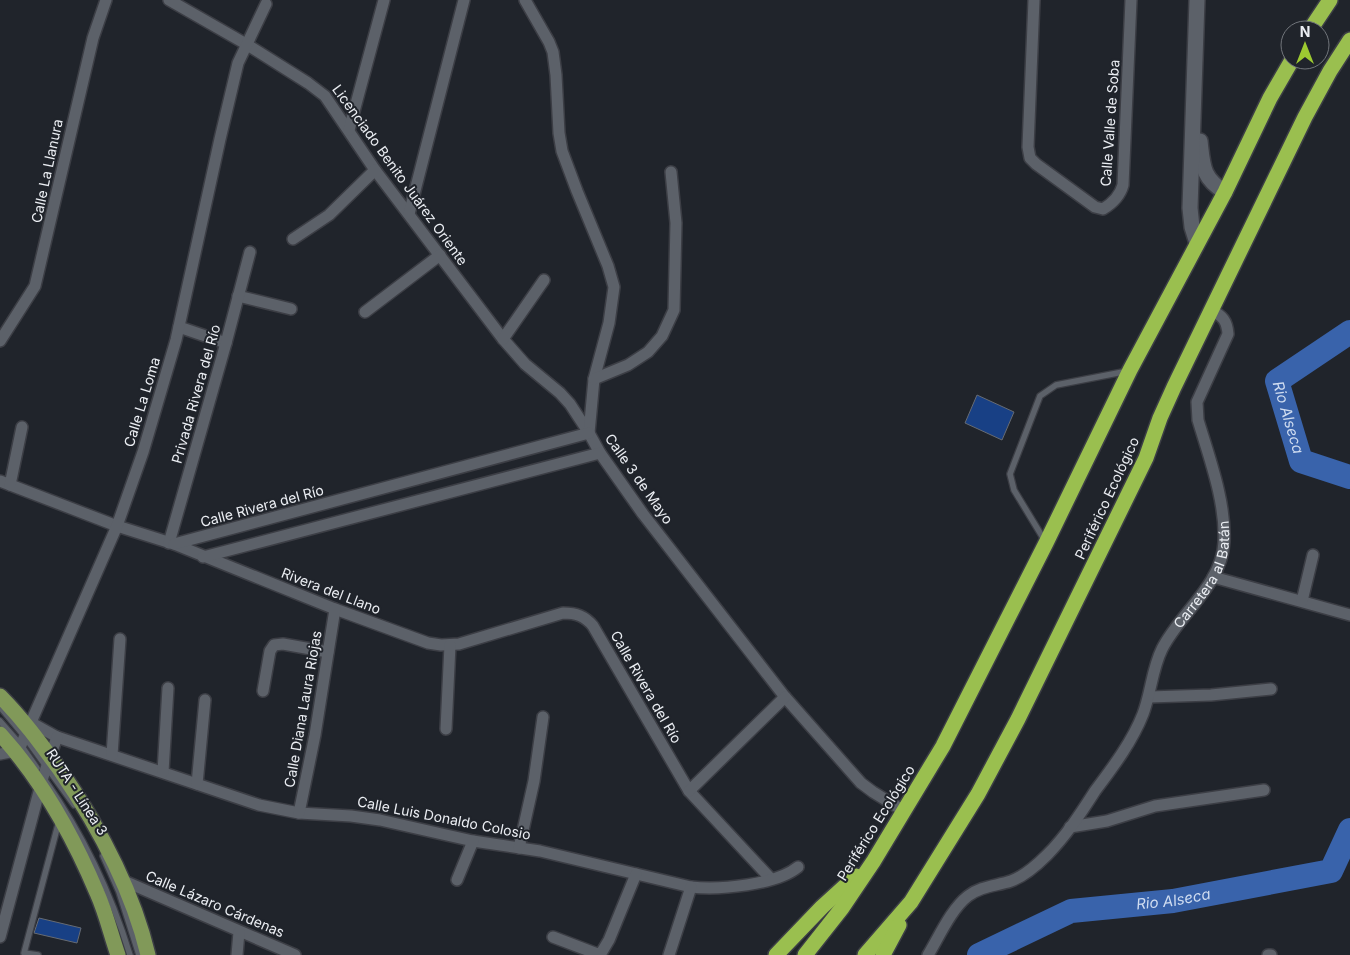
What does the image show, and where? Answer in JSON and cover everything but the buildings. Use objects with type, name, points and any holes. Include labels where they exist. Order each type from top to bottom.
[{"type":"highway","points":[[1317,20],[1330,0]]},
{"type":"highway","name":"Periférico Ecológico","points":[[865,955],[911,902],[978,794],[1018,719],[1146,458],[1160,418],[1305,117],[1330,71],[1350,40]]},
{"type":"highway","name":"Periférico Ecológico","points":[[805,955],[842,908],[943,746],[1046,543],[1130,370],[1225,192],[1270,98],[1286,70]]},
{"type":"highway","points":[[776,955],[822,907],[872,862]]},
{"type":"highway","points":[[883,955],[911,902]]},
{"type":"main road","points":[[0,696],[45,771],[60,816],[98,894],[118,955]]},
{"type":"main road","points":[[0,734],[24,736]]},
{"type":"main road","points":[[24,736],[45,771],[86,809],[101,834],[124,881],[148,955]]},
{"type":"street","name":"Calle La Llanura","points":[[0,341],[35,286],[93,38],[106,0]]},
{"type":"street","points":[[349,130],[384,0]]},
{"type":"street","points":[[409,214],[464,0]]},
{"type":"street","name":"Calle 3 de Mayo","points":[[526,0],[549,42],[555,64],[559,133],[562,151],[614,287],[609,323],[594,379],[589,434],[600,453],[643,514],[785,696],[861,783],[904,811]]},
{"type":"street","name":"Calle Valle de Soba","points":[[1034,0],[1028,147],[1030,158],[1095,207],[1103,209],[1112,204],[1121,193],[1123,185],[1131,0]]},
{"type":"street","points":[[1197,0],[1190,208],[1192,227],[1197,243]]},
{"type":"street","name":"Licenciado Benito Juárez Oriente","points":[[173,1],[246,44],[318,89],[325,96],[375,170],[503,339],[525,364],[570,404],[589,434]]},
{"type":"street","name":"Calle La Loma","points":[[24,736],[117,526],[143,452],[179,328],[238,62],[266,4]]},
{"type":"street","points":[[1194,103],[1205,172],[1210,182],[1225,192]]},
{"type":"street","points":[[293,239],[329,215],[375,170]]},
{"type":"street","points":[[594,379],[628,365],[648,352],[662,336],[674,310],[676,223],[671,172]]},
{"type":"street","name":"Privada Rivera del Río","points":[[171,544],[250,252]]},
{"type":"street","points":[[365,312],[440,255]]},
{"type":"street","points":[[503,339],[544,280]]},
{"type":"street","points":[[238,296],[291,309]]},
{"type":"street","name":"Carretera al Batán","points":[[928,955],[963,900],[976,891],[1009,882],[1029,871],[1049,853],[1070,827],[1137,728],[1149,697],[1162,649],[1172,632],[1213,577],[1221,557],[1224,542],[1223,522],[1218,492],[1196,408],[1228,334],[1227,323],[1221,315],[1211,310]]},
{"type":"street","points":[[179,328],[226,342]]},
{"type":"street","points":[[22,427],[5,483],[203,557],[600,453]]},
{"type":"street","name":"Calle Rivera del Río","points":[[171,544],[589,434]]},
{"type":"street","points":[[481,463],[487,483]]},
{"type":"street","points":[[340,501],[344,521]]},
{"type":"street","points":[[1302,601],[1313,555]]},
{"type":"street","name":"Rivera del Llano","points":[[203,557],[428,643],[450,645]]},
{"type":"street","points":[[1213,577],[1350,614]]},
{"type":"street","name":"Calle Diana Laura Riojas","points":[[300,813],[315,735],[335,609]]},
{"type":"street","name":"Calle Rivera del Río","points":[[450,645],[563,613],[572,613],[587,619],[593,626],[689,791],[771,879]]},
{"type":"street","points":[[112,755],[120,639]]},
{"type":"street","points":[[263,691],[270,651],[274,645],[284,644],[328,652]]},
{"type":"street","points":[[446,728],[450,645]]},
{"type":"street","points":[[163,772],[168,688]]},
{"type":"street","points":[[1149,697],[1211,695],[1272,689]]},
{"type":"street","points":[[689,791],[785,696]]},
{"type":"street","points":[[197,784],[205,700]]},
{"type":"street","points":[[519,848],[534,781],[543,716]]},
{"type":"street","points":[[0,754],[24,736]]},
{"type":"street","name":"Calle Luis Donaldo Colosio","points":[[24,736],[57,737],[258,805],[300,813],[366,817],[473,841],[560,856],[692,888],[717,888],[771,879],[792,872],[798,867]]},
{"type":"street","points":[[0,937],[45,771],[57,737]]},
{"type":"street","points":[[1070,827],[1107,821],[1156,806],[1264,790]]},
{"type":"street","points":[[457,880],[473,841]]},
{"type":"street","points":[[553,937],[600,955],[609,940],[636,874]]},
{"type":"street","name":"Calle Lázaro Cárdenas","points":[[124,881],[295,955]]},
{"type":"street","points":[[669,955],[692,888]]},
{"type":"street","points":[[237,955],[239,932]]},
{"type":"lane","points":[[1046,543],[1014,490],[1010,474],[1040,396],[1056,385],[1130,370]]},
{"type":"lane","points":[[0,707],[24,736]]},
{"type":"lane","points":[[0,721],[24,736]]},
{"type":"lane","points":[[45,771],[80,834],[107,894],[130,955]]},
{"type":"lane","name":"RUTA - Línea 3","points":[[45,771],[89,829]]},
{"type":"lane","points":[[38,955],[24,953],[60,816]]},
{"type":"lane","name":"RUTA - Línea 3","points":[[102,854],[119,892],[138,955]]},
{"type":"waterway","name":"Rio Alseca","points":[[1350,332],[1277,381],[1301,461],[1350,477]]},
{"type":"waterway","name":"Rio Alseca","points":[[979,955],[1071,911],[1173,901],[1331,871],[1350,830]]}]
